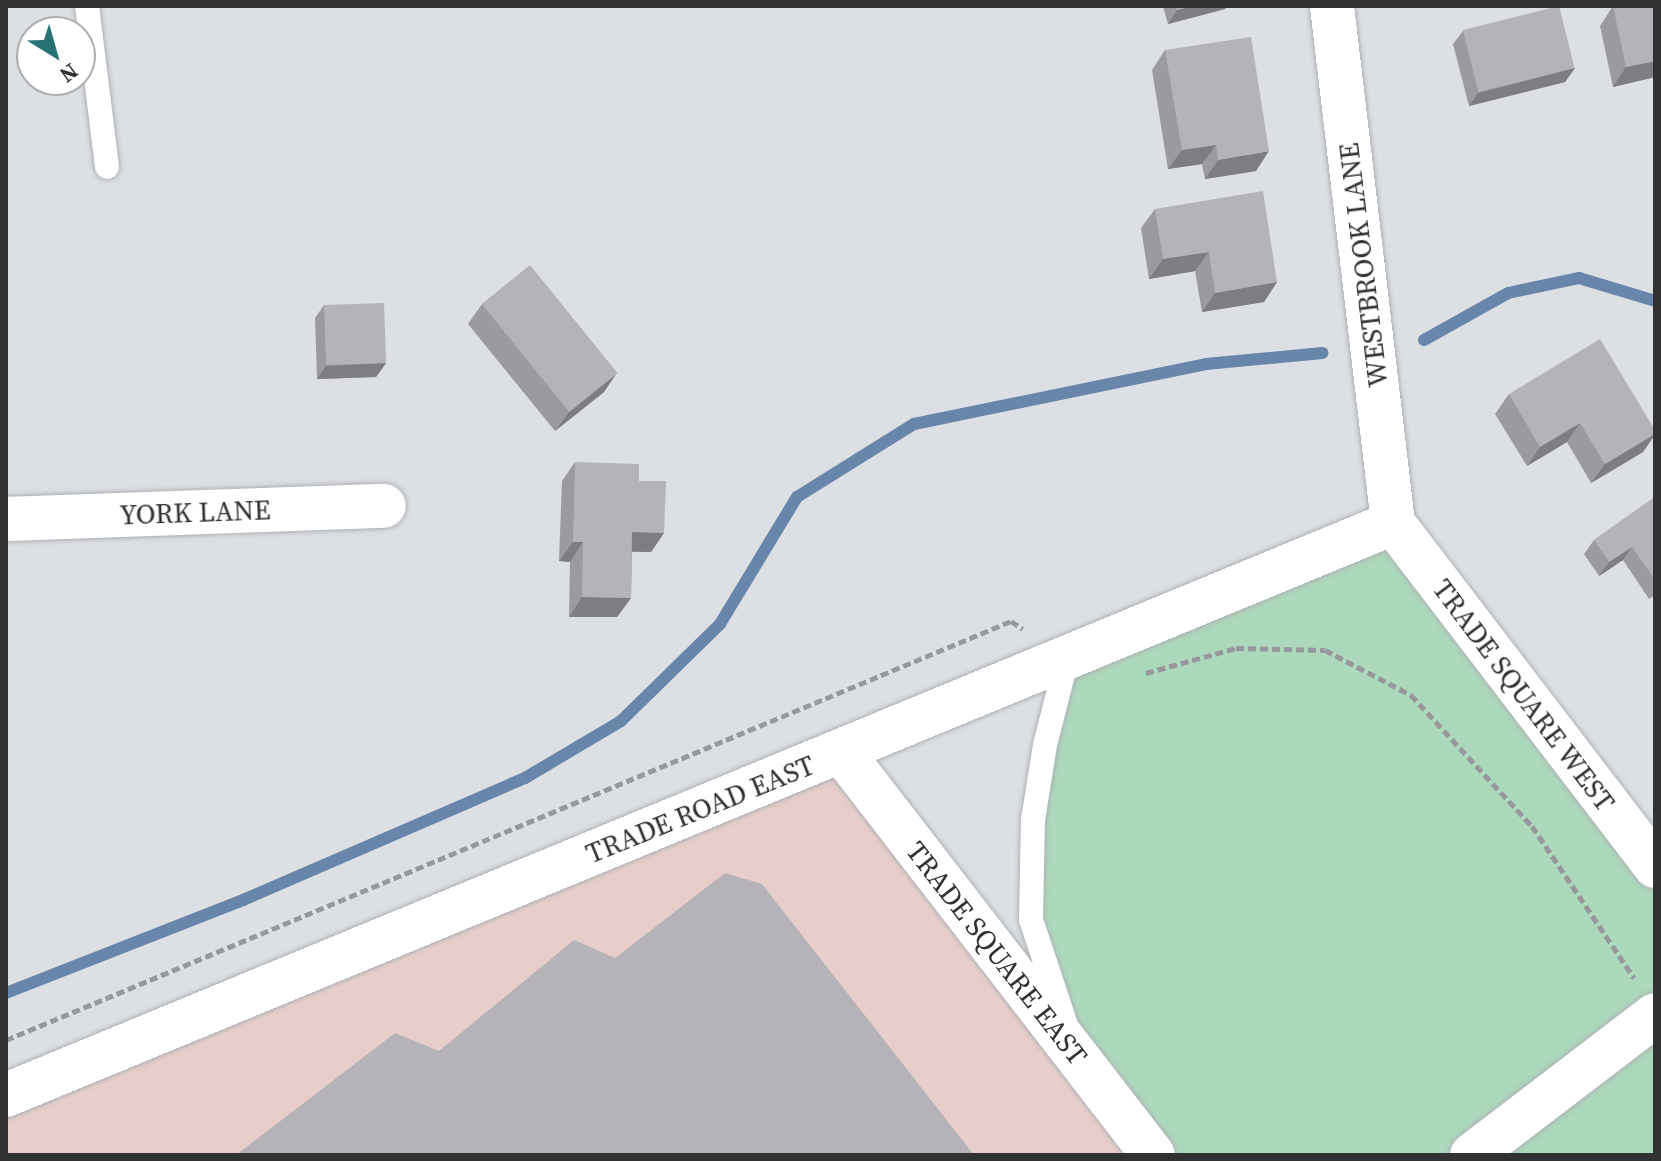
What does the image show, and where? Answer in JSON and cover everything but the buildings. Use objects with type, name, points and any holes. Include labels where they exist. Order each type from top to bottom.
[{"type":"street","name":"WESTBROOK LANE","points":[[1332,6],[1393,523]]},
{"type":"street","name":"YORK LANE","points":[[6,519],[384,506]]},
{"type":"street","name":"TRADE ROAD EAST","points":[[6,1095],[1393,523]]},
{"type":"street","name":"TRADE SQUARE WEST","points":[[1393,523],[1655,866]]},
{"type":"street","name":"TRADE SQUARE EAST","points":[[841,751],[1153,1155]]},
{"type":"street","points":[[1472,1155],[1655,1015]]},
{"type":"lane","points":[[87,6],[107,167]]},
{"type":"lane","points":[[1067,659],[1045,745],[1033,820],[1031,920],[1075,1054]]},
{"type":"shaded area","points":[[841,751],[1153,1155],[6,1155],[6,1095]]},
{"type":"green space","points":[[1393,523],[1655,866],[1655,1155],[1153,1155],[1075,1054],[1031,920],[1067,659]]},
{"type":"waterway","points":[[1424,340],[1508,293],[1579,278],[1655,301]]},
{"type":"waterway","points":[[6,993],[243,900],[525,778],[621,721],[720,624],[797,497],[914,424],[1206,364],[1322,353]]}]
